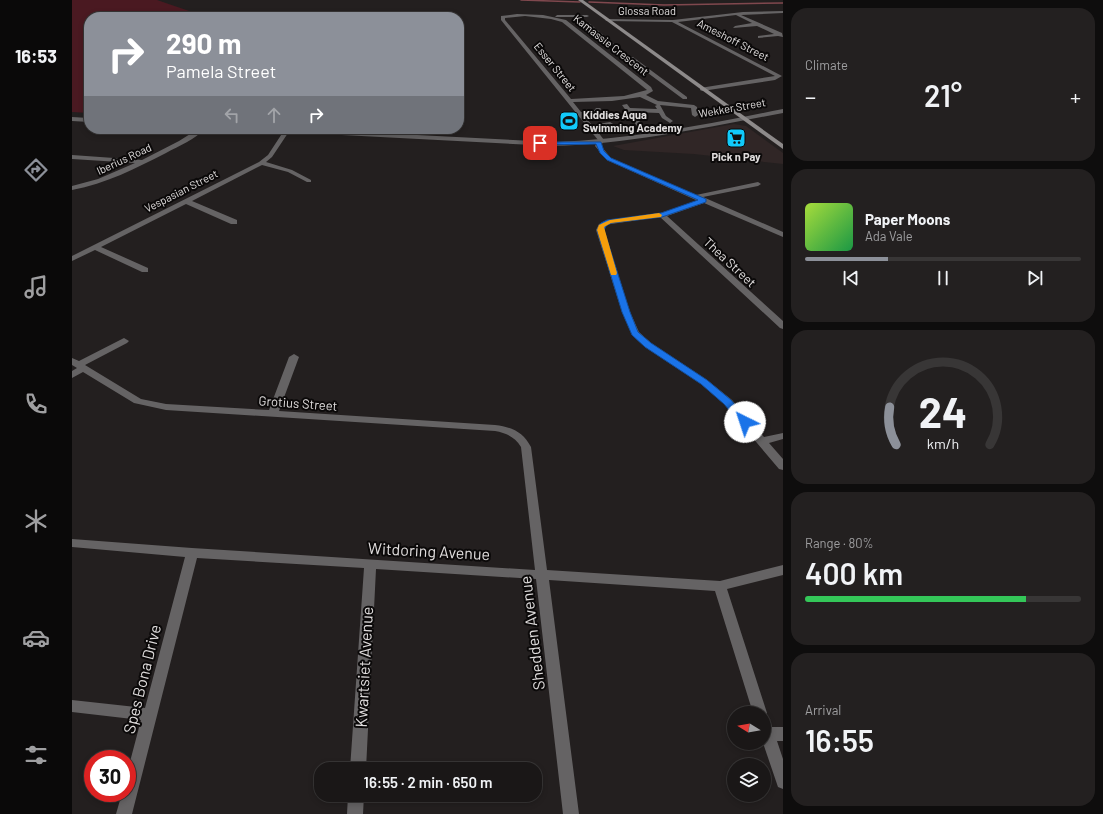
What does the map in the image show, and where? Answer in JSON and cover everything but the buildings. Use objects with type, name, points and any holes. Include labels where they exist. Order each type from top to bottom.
[{"type":"main road","points":[[580,0],[744,117],[783,147]]},
{"type":"main road","points":[[744,117],[783,142]]},
{"type":"street","name":"Glossa Road","points":[[607,20],[673,21],[736,14],[782,13]]},
{"type":"street","points":[[736,14],[781,35]]},
{"type":"street","points":[[551,15],[560,18],[587,16]]},
{"type":"street","name":"Esser Street","points":[[522,16],[507,16],[503,18],[601,140],[599,143]]},
{"type":"street","name":"Kamassie Crescent","points":[[522,16],[560,18],[644,84],[650,91],[641,95],[569,101]]},
{"type":"street","name":"Ameshoff Street","points":[[673,21],[778,74],[778,77],[705,89]]},
{"type":"street","points":[[587,24],[613,44],[596,46]]},
{"type":"street","points":[[735,27],[758,24]]},
{"type":"street","points":[[760,37],[781,35]]},
{"type":"street","points":[[725,55],[737,54]]},
{"type":"street","points":[[631,58],[685,98]]},
{"type":"street","points":[[644,84],[664,83]]},
{"type":"street","points":[[641,95],[657,102],[694,108],[695,115]]},
{"type":"street","points":[[657,102],[664,117],[670,121]]},
{"type":"street","points":[[625,105],[639,125]]},
{"type":"street","points":[[580,114],[595,114],[598,109]]},
{"type":"street","points":[[629,110],[661,111]]},
{"type":"street","name":"Wekker Street","points":[[364,134],[553,144],[599,143],[662,133],[783,110]]},
{"type":"street","points":[[72,119],[84,120]]},
{"type":"street","points":[[591,127],[610,124]]},
{"type":"street","name":"Iberius Road","points":[[72,188],[103,181],[144,162],[195,134]]},
{"type":"street","name":"Vespasian Street","points":[[72,259],[261,163],[270,156],[285,134]]},
{"type":"street","points":[[599,143],[598,146],[609,159],[783,235]]},
{"type":"street","points":[[72,157],[144,162]]},
{"type":"street","points":[[261,163],[290,171],[309,181]]},
{"type":"street","points":[[695,197],[758,184]]},
{"type":"street","points":[[186,201],[234,222]]},
{"type":"street","points":[[704,201],[662,215],[610,222],[601,226],[601,232],[627,316],[635,333],[648,345],[704,382],[728,402],[783,466]]},
{"type":"street","name":"Thea Street","points":[[662,215],[783,326]]},
{"type":"street","points":[[95,247],[145,270]]},
{"type":"street","points":[[72,375],[78,364],[124,341]]},
{"type":"street","points":[[276,414],[297,359]]},
{"type":"street","name":"Grotius Street","points":[[78,364],[128,396],[151,404],[175,408],[495,428],[508,430],[518,435],[526,447]]},
{"type":"street","points":[[762,441],[783,436]]},
{"type":"street","name":"Shedden Avenue","points":[[526,447],[571,814]]},
{"type":"street","name":"Witdoring Avenue","points":[[72,543],[370,565],[542,574],[720,586],[783,570]]},
{"type":"street","name":"Spes Bona Drive","points":[[124,814],[192,553]]},
{"type":"street","name":"Kwartsiet Avenue","points":[[358,762],[370,565]]},
{"type":"street","points":[[720,586],[758,706]]},
{"type":"street","points":[[72,706],[150,715]]},
{"type":"street","points":[[771,730],[783,734]]},
{"type":"street","points":[[771,745],[783,782]]},
{"type":"street","points":[[355,814],[356,802]]},
{"type":"shaded area","points":[[72,0],[157,0],[192,12],[84,12],[84,113],[72,112]]},
{"type":"shaded area","points":[[734,124],[746,126],[783,153],[783,164],[694,154],[624,150],[613,146]]},
{"type":"waterway","points":[[521,0],[580,2]]},
{"type":"waterway","points":[[589,2],[664,5],[783,3]]},
{"type":"slow traffic","points":[[614,273],[600,230],[601,226],[610,222],[659,215]]},
{"type":"place","name":"Kiddies Aqua Swimming Academy","points":[[569,121]]},
{"type":"place","name":"Pick n Pay","points":[[736,138]]},
{"type":"route","points":[[540,143],[599,143],[598,146],[609,159],[704,201],[662,215],[610,222],[603,224],[600,230],[626,312],[632,328],[638,337],[704,382],[728,402],[745,422]]}]
